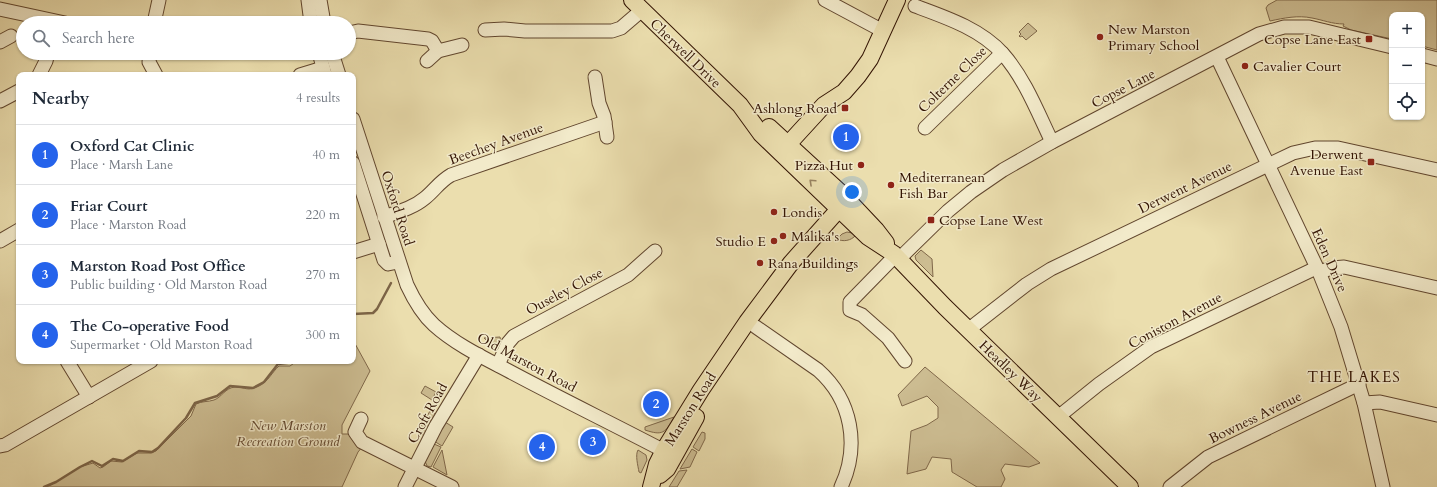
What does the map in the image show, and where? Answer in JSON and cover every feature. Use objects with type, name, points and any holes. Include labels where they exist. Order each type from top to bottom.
[{"type":"main road","points":[[788,152],[814,124],[833,112],[844,92],[858,76],[870,58],[897,0]]},
{"type":"main road","name":"Cherwell Drive","points":[[637,5],[740,106],[774,131],[788,152]]},
{"type":"main road","name":"Cherwell Drive","points":[[740,106],[761,134],[788,152],[847,206]]},
{"type":"main road","name":"Headley Way","points":[[847,206],[868,237],[896,256],[968,330],[1130,487]]},
{"type":"main road","name":"Marston Road","points":[[652,485],[667,468],[669,453],[711,392],[739,342],[788,276],[829,235],[847,206]]},
{"type":"main road","name":"Marston Road","points":[[739,342],[756,327],[788,276]]},
{"type":"street","points":[[156,16],[159,0]]},
{"type":"street","points":[[308,0],[310,16]]},
{"type":"street","points":[[320,0],[323,16]]},
{"type":"street","points":[[825,0],[883,31]]},
{"type":"street","points":[[485,30],[612,31],[621,28],[637,5]]},
{"type":"street","points":[[915,6],[958,23],[973,31],[1002,53],[1024,86],[1052,142]]},
{"type":"street","points":[[0,9],[31,16]]},
{"type":"street","name":"Copse Lane","points":[[905,361],[888,338],[862,315],[850,310],[850,302],[896,256],[948,211],[1003,170],[1052,142],[1259,34],[1291,26],[1309,27],[1389,46]]},
{"type":"street","points":[[356,31],[428,39],[432,41],[438,51]]},
{"type":"street","points":[[427,61],[438,51],[462,45]]},
{"type":"street","name":"Colterne Close","points":[[925,128],[1002,53]]},
{"type":"street","points":[[1425,56],[1437,59]]},
{"type":"street","name":"Eden Drive","points":[[1217,57],[1318,270],[1341,327],[1364,403],[1383,487]]},
{"type":"street","points":[[40,72],[46,60]]},
{"type":"street","points":[[149,60],[155,72]]},
{"type":"street","points":[[321,60],[324,71]]},
{"type":"street","points":[[334,60],[338,72]]},
{"type":"street","points":[[595,77],[607,137]]},
{"type":"street","points":[[0,101],[16,93]]},
{"type":"street","name":"Beechey Avenue","points":[[384,217],[416,204],[426,197],[441,181],[451,175],[605,122]]},
{"type":"street","name":"Oxford Road","points":[[356,128],[398,262],[386,263],[378,244],[356,173]]},
{"type":"street","name":"Derwent Avenue","points":[[968,330],[1027,284],[1044,273],[1293,153],[1326,148],[1356,151],[1437,170]]},
{"type":"street","points":[[0,241],[16,232]]},
{"type":"street","points":[[356,251],[378,244]]},
{"type":"street","name":"Ouseley Close","points":[[498,365],[508,343],[514,336],[628,275],[655,251]]},
{"type":"street","name":"Old Marston Road","points":[[398,262],[411,294],[426,317],[440,330],[478,356],[669,453]]},
{"type":"street","name":"Coniston Avenue","points":[[1058,417],[1110,376],[1151,347],[1318,270],[1344,267],[1437,288]]},
{"type":"street","points":[[756,327],[825,376],[841,400],[848,414],[851,428],[851,445],[849,462],[840,487]]},
{"type":"street","name":"Croft Road","points":[[405,487],[436,426],[478,356]]},
{"type":"street","points":[[69,364],[89,397]]},
{"type":"street","points":[[0,446],[5,445],[146,364]]},
{"type":"street","name":"Bowness Avenue","points":[[1170,487],[1208,457],[1359,384]]},
{"type":"street","points":[[1364,403],[1380,402],[1437,415]]},
{"type":"street","points":[[361,419],[355,432],[362,442],[452,487]]},
{"type":"green space","points":[[1277,0],[1437,0],[1437,50],[1425,47],[1425,12],[1389,12],[1389,38],[1351,30],[1343,26],[1344,24],[1332,23],[1307,17],[1291,17],[1270,21],[1266,8],[1268,5]]},
{"type":"green space","points":[[1028,23],[1037,31],[1026,40],[1022,36],[1019,36],[1021,34],[1019,32]]},
{"type":"green space","points":[[847,232],[856,235],[852,239],[837,239],[842,234]]},
{"type":"green space","points":[[921,250],[932,259],[933,277],[916,260],[915,256]]},
{"type":"green space","points":[[500,337],[501,342],[496,350],[484,338]]},
{"type":"green space","name":"New Marston Recreation Ground","points":[[356,345],[370,371],[342,425],[342,434],[350,434],[363,446],[358,452],[342,487],[44,487],[51,485],[80,467],[93,463],[100,468],[111,461],[122,462],[137,453],[151,453],[156,451],[191,416],[196,404],[214,400],[226,391],[235,387],[249,389],[255,388],[265,382],[279,366],[290,366],[293,364],[356,364]]},
{"type":"green space","points":[[925,367],[1040,463],[1029,467],[1005,464],[1001,470],[1005,479],[1001,487],[977,487],[952,472],[951,459],[932,457],[926,469],[907,474],[911,431],[927,425],[938,418],[938,407],[927,396],[902,406],[898,395]]},
{"type":"green space","points":[[425,386],[436,392],[432,400],[421,393]]},
{"type":"green space","points":[[430,411],[439,416],[426,437],[418,432]]},
{"type":"green space","points":[[674,417],[666,430],[663,432],[656,433],[645,430],[645,427]]},
{"type":"green space","points":[[445,422],[453,427],[442,446],[434,441]]},
{"type":"green space","points":[[702,432],[705,433],[705,439],[699,451],[693,447]]},
{"type":"green space","points":[[434,444],[441,447],[431,467],[427,466],[425,461]]},
{"type":"green space","points":[[692,449],[697,452],[690,467],[680,469]]},
{"type":"green space","points":[[442,450],[447,475],[433,467]]},
{"type":"green space","points":[[638,450],[646,455],[647,460],[641,473],[639,472],[637,461]]},
{"type":"green space","points":[[687,470],[677,487],[669,487],[679,471]]},
{"type":"waterway","points":[[356,314],[373,313],[377,309],[391,283]]},
{"type":"waterway","points":[[44,487],[56,482],[92,461],[102,466],[113,459],[123,461],[139,451],[152,452],[158,448],[186,418],[195,403],[217,396],[230,386],[253,388],[264,382],[278,364]]},
{"type":"place","name":"New Marston Primary School","points":[[1100,37]]},
{"type":"place","name":"Copse Lane East","points":[[1369,39]]},
{"type":"place","name":"Cavalier Court","points":[[1245,66]]},
{"type":"place","name":"Ashlong Road","points":[[845,108]]},
{"type":"place","name":"Oxford Cat Clinic","points":[[846,137]]},
{"type":"place","name":"Derwent Avenue East","points":[[1371,162]]},
{"type":"place","name":"Pizza Hut","points":[[861,165]]},
{"type":"place","name":"Mediterranean Fish Bar","points":[[891,185]]},
{"type":"place","name":"Londis","points":[[774,212]]},
{"type":"place","name":"Copse Lane West","points":[[931,220]]},
{"type":"place","name":"Malika's","points":[[783,236]]},
{"type":"place","name":"Studio E","points":[[774,241]]},
{"type":"place","name":"Rana Buildings","points":[[760,263]]},
{"type":"place","name":"Friar Court","points":[[656,404]]},
{"type":"place","name":"Marston Road Post Office","points":[[593,442]]},
{"type":"place","name":"The Co-operative Food","points":[[542,447]]},
{"type":"district","name":"THE LAKES","points":[[1354,377]]}]
